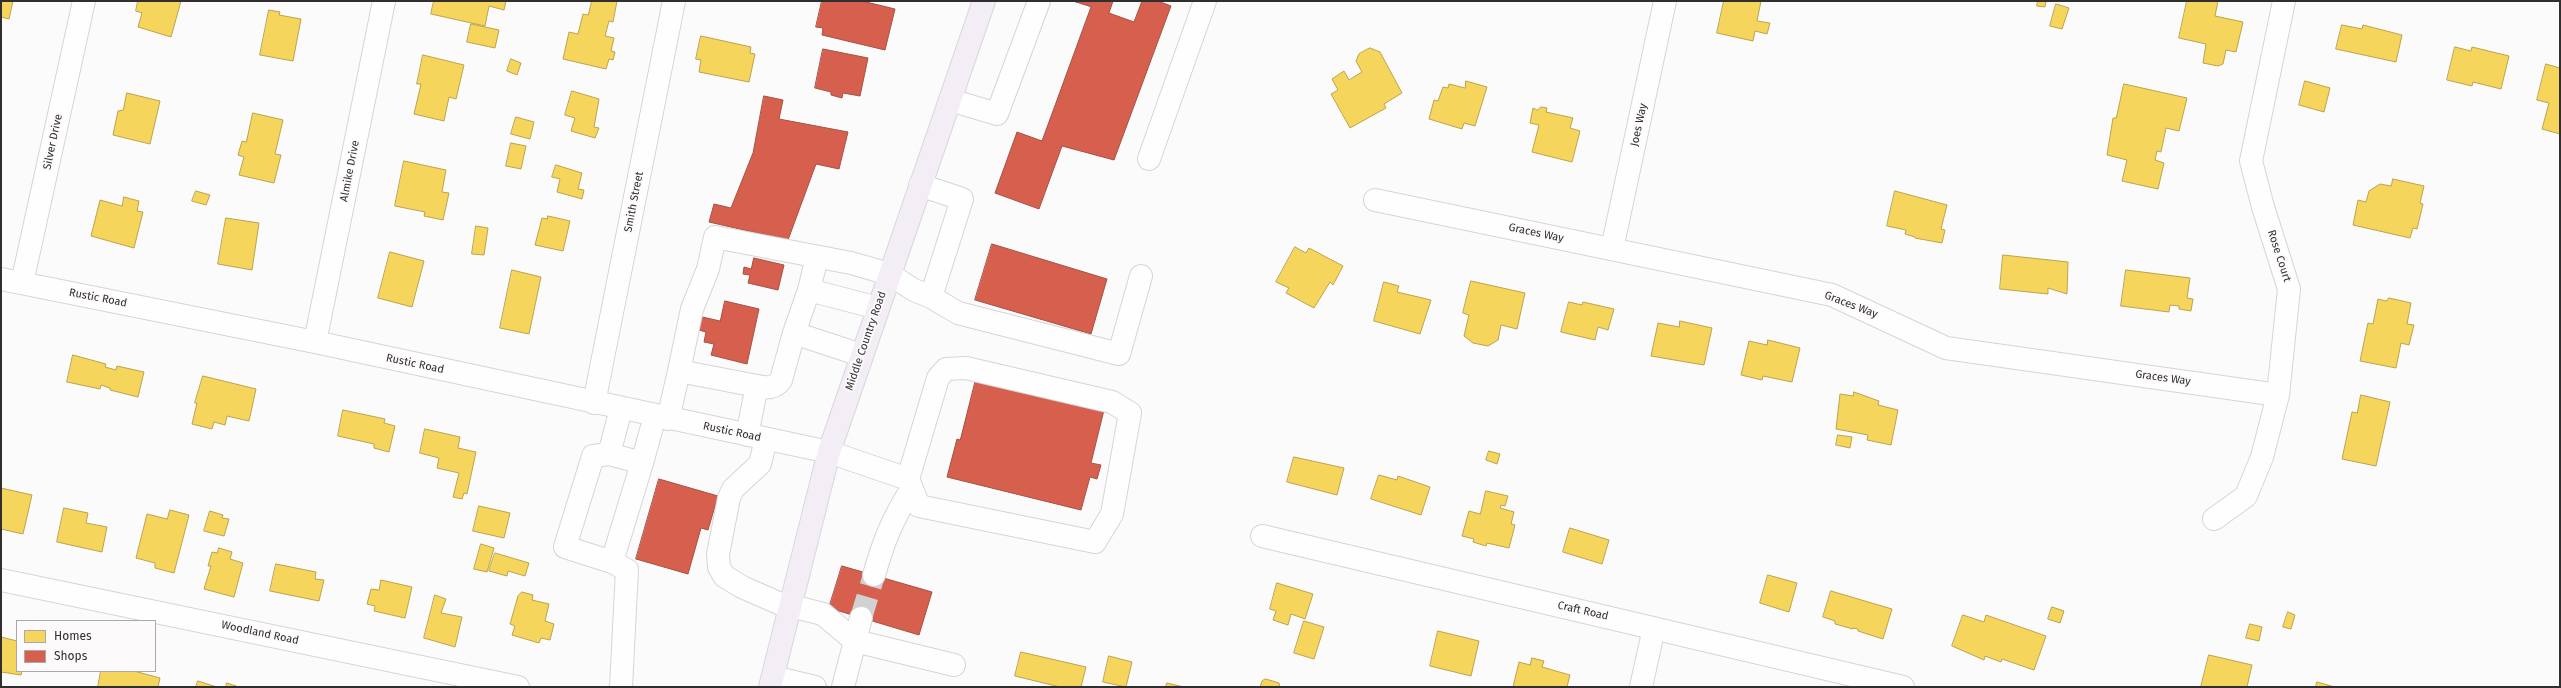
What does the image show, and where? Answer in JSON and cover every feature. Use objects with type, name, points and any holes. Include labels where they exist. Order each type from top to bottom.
[{"type":"main road","name":"Middle Country Road","points":[[771,682],[829,452],[984,1]]},
{"type":"street","name":"Silver Drive","points":[[22,283],[84,1]]},
{"type":"street","name":"Almike Drive","points":[[315,342],[384,1]]},
{"type":"street","name":"Smith Street","points":[[594,403],[674,1]]},
{"type":"street","points":[[1149,159],[1205,1]]},
{"type":"street","name":"Joes Way","points":[[1612,249],[1665,1]]},
{"type":"street","name":"Rose Court","points":[[2214,519],[2246,496],[2262,457],[2278,395],[2289,289],[2263,207],[2251,161],[2284,1]]},
{"type":"street","points":[[950,100],[997,114],[1032,3]]},
{"type":"street","points":[[920,185],[962,199],[931,297]]},
{"type":"street","name":"Graces Way","points":[[1375,200],[1832,295],[1946,348],[2278,395]]},
{"type":"street","points":[[612,562],[642,463],[662,417],[679,371],[692,309],[708,269],[715,237],[817,257],[889,274],[914,290],[931,297],[958,313],[1119,354],[1141,276]]},
{"type":"street","points":[[679,371],[769,389],[777,386],[781,380],[794,333],[809,290],[817,257]]},
{"type":"street","name":"Rustic Road","points":[[1,279],[315,342],[621,409],[829,452],[910,484]]},
{"type":"street","points":[[809,290],[878,308]]},
{"type":"street","points":[[794,333],[862,355]]},
{"type":"street","points":[[874,576],[884,541],[910,484],[938,378],[946,369],[966,368],[1112,402],[1130,412],[1112,514],[1095,542],[919,506],[910,484]]},
{"type":"street","points":[[757,386],[757,437],[760,464],[733,489],[729,498],[718,554],[719,567],[724,576],[742,587],[790,607],[822,614],[855,641],[954,664]]},
{"type":"street","points":[[609,454],[621,409]]},
{"type":"street","points":[[621,687],[627,570],[612,562],[565,547],[592,456],[609,454],[642,463]]},
{"type":"street","name":"Craft Road","points":[[1262,536],[1903,687]]},
{"type":"street","name":"Woodland Road","points":[[1,580],[518,687]]},
{"type":"street","points":[[843,687],[861,618]]},
{"type":"street","points":[[1641,687],[1654,628]]},
{"type":"street","points":[[771,682],[815,687]]},
{"type":"building: Homes","points":[[1,1],[13,1],[9,19],[1,17]]},
{"type":"building: Homes","points":[[138,1],[181,1],[171,37],[138,27],[142,13],[136,11]]},
{"type":"building: Homes","points":[[434,1],[506,1],[504,10],[489,6],[485,26],[431,14]]},
{"type":"building: Homes","points":[[592,1],[617,1],[613,22],[609,21],[605,36],[614,38],[611,51],[615,52],[613,60],[609,59],[606,69],[563,59],[569,32],[578,34],[583,14],[588,15]]},
{"type":"building: Homes","points":[[1724,1],[1761,1],[1757,21],[1770,23],[1767,34],[1755,31],[1753,41],[1717,33]]},
{"type":"building: Homes","points":[[2038,1],[2046,1],[2045,7],[2037,6]]},
{"type":"building: Homes","points":[[2187,1],[2218,1],[2215,16],[2243,22],[2236,52],[2226,50],[2223,64],[2218,66],[2203,63],[2206,44],[2179,38]]},
{"type":"building: Homes","points":[[2056,4],[2069,8],[2062,29],[2050,26]]},
{"type":"building: Homes","points":[[269,10],[280,12],[279,15],[301,19],[293,61],[260,55]]},
{"type":"building: Homes","points":[[471,24],[499,30],[495,48],[467,42]]},
{"type":"building: Homes","points":[[2342,25],[2362,29],[2363,25],[2402,35],[2396,62],[2336,49]]},
{"type":"building: Homes","points":[[701,36],[751,47],[750,53],[755,54],[749,82],[699,72],[701,60],[696,59]]},
{"type":"building: Homes","points":[[2455,47],[2471,51],[2472,47],[2509,56],[2501,89],[2473,82],[2472,86],[2447,80]]},
{"type":"building: Homes","points":[[1370,48],[1380,52],[1402,93],[1384,104],[1386,108],[1350,128],[1331,94],[1338,90],[1332,79],[1344,71],[1349,80],[1362,72],[1356,61],[1359,54]]},
{"type":"building: Homes","points":[[423,55],[464,65],[456,99],[449,97],[444,121],[414,114],[421,84],[417,84]]},
{"type":"building: Homes","points":[[511,59],[521,63],[517,75],[507,71]]},
{"type":"building: Homes","points":[[2546,64],[2560,68],[2560,134],[2542,129],[2549,103],[2537,100]]},
{"type":"building: Homes","points":[[1466,81],[1487,87],[1475,126],[1464,123],[1462,129],[1429,119],[1434,100],[1438,101],[1443,87],[1448,88],[1449,84],[1465,88]]},
{"type":"building: Homes","points":[[2305,81],[2330,88],[2324,112],[2299,105]]},
{"type":"building: Homes","points":[[2124,84],[2187,98],[2179,131],[2166,128],[2161,152],[2157,151],[2155,160],[2164,163],[2158,189],[2122,181],[2127,160],[2107,155],[2113,118],[2116,118]]},
{"type":"building: Homes","points":[[572,91],[599,99],[594,127],[599,128],[595,138],[571,131],[575,118],[565,115]]},
{"type":"building: Homes","points":[[127,93],[160,101],[150,144],[113,135],[118,111],[123,110]]},
{"type":"building: Homes","points":[[1541,107],[1547,108],[1546,112],[1573,118],[1570,128],[1580,131],[1572,162],[1532,152],[1539,125],[1530,123],[1533,108],[1537,110]]},
{"type":"building: Homes","points":[[253,113],[283,120],[275,154],[281,155],[274,183],[239,175],[244,157],[238,155],[242,141],[246,142]]},
{"type":"building: Homes","points":[[516,117],[534,122],[530,139],[511,134]]},
{"type":"building: Homes","points":[[511,143],[526,146],[521,169],[506,166]]},
{"type":"building: Homes","points":[[404,161],[446,170],[442,192],[449,193],[443,220],[424,216],[425,212],[395,206]]},
{"type":"building: Homes","points":[[556,165],[582,173],[578,189],[584,190],[582,199],[557,192],[560,179],[552,177]]},
{"type":"building: Homes","points":[[2393,179],[2424,186],[2420,203],[2423,204],[2417,229],[2413,228],[2410,238],[2353,225],[2358,200],[2366,202],[2369,191],[2380,184],[2391,186]]},
{"type":"building: Homes","points":[[196,191],[210,195],[206,205],[192,201]]},
{"type":"building: Homes","points":[[1895,191],[1947,205],[1941,229],[1945,230],[1942,243],[1915,238],[1905,234],[1906,230],[1887,226]]},
{"type":"building: Homes","points":[[124,197],[139,201],[137,211],[143,212],[134,248],[91,236],[100,200],[122,206]]},
{"type":"building: Homes","points":[[548,216],[570,221],[563,251],[535,245],[542,218],[547,219]]},
{"type":"building: Homes","points":[[226,218],[259,223],[252,270],[218,264]]},
{"type":"building: Homes","points":[[476,226],[488,228],[484,255],[472,254]]},
{"type":"building: Homes","points":[[1295,247],[1306,253],[1309,248],[1343,266],[1333,285],[1330,282],[1314,308],[1286,293],[1289,288],[1276,282]]},
{"type":"building: Homes","points":[[390,252],[424,261],[412,307],[378,298]]},
{"type":"building: Homes","points":[[2003,255],[2068,262],[2067,294],[2048,288],[2048,294],[2000,289]]},
{"type":"building: Homes","points":[[512,270],[541,277],[529,334],[500,328]]},
{"type":"building: Homes","points":[[2126,270],[2190,278],[2187,298],[2193,299],[2191,311],[2179,309],[2179,306],[2170,305],[2169,312],[2121,306]]},
{"type":"building: Homes","points":[[1471,281],[1525,293],[1517,329],[1501,325],[1498,340],[1488,346],[1473,343],[1464,336],[1469,315],[1463,313]]},
{"type":"building: Homes","points":[[1384,282],[1399,286],[1397,292],[1431,300],[1420,334],[1374,321]]},
{"type":"building: Homes","points":[[2389,298],[2411,303],[2407,324],[2414,325],[2409,345],[2401,343],[2396,368],[2360,361],[2368,323],[2373,324],[2378,299],[2386,301]]},
{"type":"building: Homes","points":[[1569,302],[1582,305],[1583,302],[1614,309],[1608,330],[1598,327],[1595,340],[1561,332]]},
{"type":"building: Homes","points":[[1680,321],[1712,328],[1704,365],[1651,356],[1658,323],[1679,327]]},
{"type":"building: Homes","points":[[1768,340],[1800,348],[1792,382],[1763,376],[1762,380],[1741,375],[1749,341],[1767,345]]},
{"type":"building: Homes","points":[[73,355],[106,364],[105,367],[116,370],[117,366],[144,372],[138,397],[110,390],[110,388],[101,385],[100,389],[67,382]]},
{"type":"building: Homes","points":[[203,376],[256,389],[249,421],[227,416],[225,425],[214,422],[212,429],[192,424],[197,403],[195,403]]},
{"type":"building: Homes","points":[[1854,392],[1879,401],[1878,405],[1898,410],[1891,445],[1867,440],[1868,435],[1836,429],[1840,394],[1853,396]]},
{"type":"building: Homes","points":[[2361,395],[2390,402],[2376,466],[2342,459],[2352,412],[2357,413]]},
{"type":"building: Homes","points":[[343,410],[385,419],[384,423],[395,426],[389,452],[374,448],[374,444],[338,436]]},
{"type":"building: Homes","points":[[425,429],[460,437],[458,448],[476,452],[467,494],[464,493],[462,499],[453,497],[459,473],[437,468],[439,458],[420,453]]},
{"type":"building: Homes","points":[[1838,435],[1852,437],[1850,448],[1836,445]]},
{"type":"building: Homes","points":[[1489,451],[1500,454],[1497,464],[1486,460]]},
{"type":"building: Homes","points":[[1294,457],[1344,468],[1337,495],[1287,482]]},
{"type":"building: Homes","points":[[1379,475],[1397,480],[1398,476],[1430,487],[1421,515],[1371,499]]},
{"type":"building: Homes","points":[[1,488],[32,495],[23,534],[1,529]]},
{"type":"building: Homes","points":[[1486,491],[1508,496],[1505,506],[1501,505],[1500,508],[1514,512],[1511,524],[1515,525],[1509,548],[1487,543],[1486,546],[1473,542],[1474,539],[1462,536],[1469,511],[1480,514]]},
{"type":"building: Homes","points":[[479,506],[510,513],[504,538],[473,531]]},
{"type":"building: Homes","points":[[64,508],[88,513],[86,523],[107,527],[102,552],[57,542]]},
{"type":"building: Homes","points":[[170,510],[189,515],[174,573],[155,568],[155,563],[136,558],[147,514],[167,519]]},
{"type":"building: Homes","points":[[210,511],[223,515],[222,518],[229,519],[224,536],[204,531]]},
{"type":"building: Homes","points":[[1570,528],[1609,540],[1602,564],[1563,552]]},
{"type":"building: Homes","points":[[481,544],[494,548],[487,572],[474,569]]},
{"type":"building: Homes","points":[[219,548],[232,552],[230,559],[243,563],[234,597],[204,589],[211,566],[208,566],[212,552],[217,553]]},
{"type":"building: Homes","points":[[495,553],[529,563],[525,576],[508,571],[507,576],[489,571]]},
{"type":"building: Homes","points":[[276,564],[316,572],[315,579],[324,580],[319,601],[270,591]]},
{"type":"building: Homes","points":[[1768,575],[1797,583],[1789,612],[1760,603]]},
{"type":"building: Homes","points":[[381,580],[412,587],[405,618],[374,611],[375,606],[367,604],[371,589],[379,590]]},
{"type":"building: Homes","points":[[1277,583],[1313,594],[1305,619],[1291,614],[1288,625],[1273,620],[1276,611],[1270,609]]},
{"type":"building: Homes","points":[[1831,591],[1892,609],[1883,639],[1858,631],[1858,629],[1835,624],[1835,621],[1823,617]]},
{"type":"building: Homes","points":[[522,592],[533,595],[532,600],[549,604],[545,621],[554,624],[550,640],[541,638],[539,643],[512,635],[515,626],[510,624],[518,596]]},
{"type":"building: Homes","points":[[435,595],[446,599],[441,613],[462,617],[455,647],[424,638]]},
{"type":"building: Homes","points":[[2052,607],[2064,611],[2060,623],[2048,619]]},
{"type":"building: Homes","points":[[2288,612],[2295,615],[2291,629],[2283,627]]},
{"type":"building: Homes","points":[[1963,615],[1984,622],[1986,615],[2046,636],[2034,670],[2002,659],[2001,662],[1985,656],[1984,660],[1952,646]]},
{"type":"building: Homes","points":[[1304,621],[1324,627],[1314,659],[1294,653]]},
{"type":"building: Homes","points":[[2250,624],[2262,627],[2259,641],[2246,638]]},
{"type":"building: Homes","points":[[1438,631],[1479,641],[1471,676],[1430,666]]},
{"type":"building: Homes","points":[[1,637],[16,641],[16,672],[22,672],[21,675],[1,672]]},
{"type":"building: Homes","points":[[1021,652],[1086,667],[1081,687],[1060,687],[1015,676]]},
{"type":"building: Homes","points":[[2209,655],[2252,665],[2247,687],[2201,687]]},
{"type":"building: Homes","points":[[1109,656],[1132,662],[1126,687],[1103,682]]},
{"type":"building: Homes","points":[[1532,658],[1544,661],[1542,667],[1570,675],[1567,687],[1513,687],[1519,662],[1530,665]]},
{"type":"building: Homes","points":[[101,672],[138,672],[160,678],[158,687],[98,687]]},
{"type":"building: Homes","points":[[1266,679],[1279,683],[1280,687],[1260,687],[1262,681]]},
{"type":"building: Homes","points":[[198,681],[217,687],[196,687]]},
{"type":"building: Homes","points":[[2317,682],[2335,687],[2316,687]]},
{"type":"building: Homes","points":[[227,683],[239,687],[226,687]]},
{"type":"building: Homes","points":[[1167,683],[1184,687],[1166,687]]},
{"type":"building: Shops","points":[[822,1],[862,1],[895,9],[885,50],[822,35],[823,28],[816,27]]},
{"type":"building: Shops","points":[[1073,1],[1113,1],[1109,13],[1134,22],[1142,1],[1158,1],[1171,6],[1114,160],[1062,146],[1039,209],[995,193],[1017,132],[1042,141],[1091,7]]},
{"type":"building: Shops","points":[[823,49],[868,58],[860,96],[843,93],[842,98],[831,95],[831,92],[815,88]]},
{"type":"building: Shops","points":[[764,96],[783,100],[779,119],[848,132],[839,169],[816,164],[788,240],[709,222],[714,204],[731,208],[753,153]]},
{"type":"building: Shops","points":[[992,244],[1107,279],[1091,334],[975,300]]},
{"type":"building: Shops","points":[[754,258],[784,265],[778,290],[748,283],[750,275],[743,274],[744,267],[751,269]]},
{"type":"building: Shops","points":[[725,301],[759,309],[747,364],[711,355],[714,344],[704,342],[706,332],[695,329],[698,316],[720,321]]},
{"type":"building: Shops","points":[[976,379],[1104,410],[1091,463],[1101,465],[1097,479],[1090,477],[1081,510],[947,477],[957,439],[960,440]]},
{"type":"building: Shops","points":[[659,479],[718,496],[708,530],[701,528],[688,574],[636,559]]},
{"type":"building: Shops","points":[[842,566],[932,592],[919,635],[829,608]]},
{"type":"tunnel","points":[[861,618],[874,575]]}]
